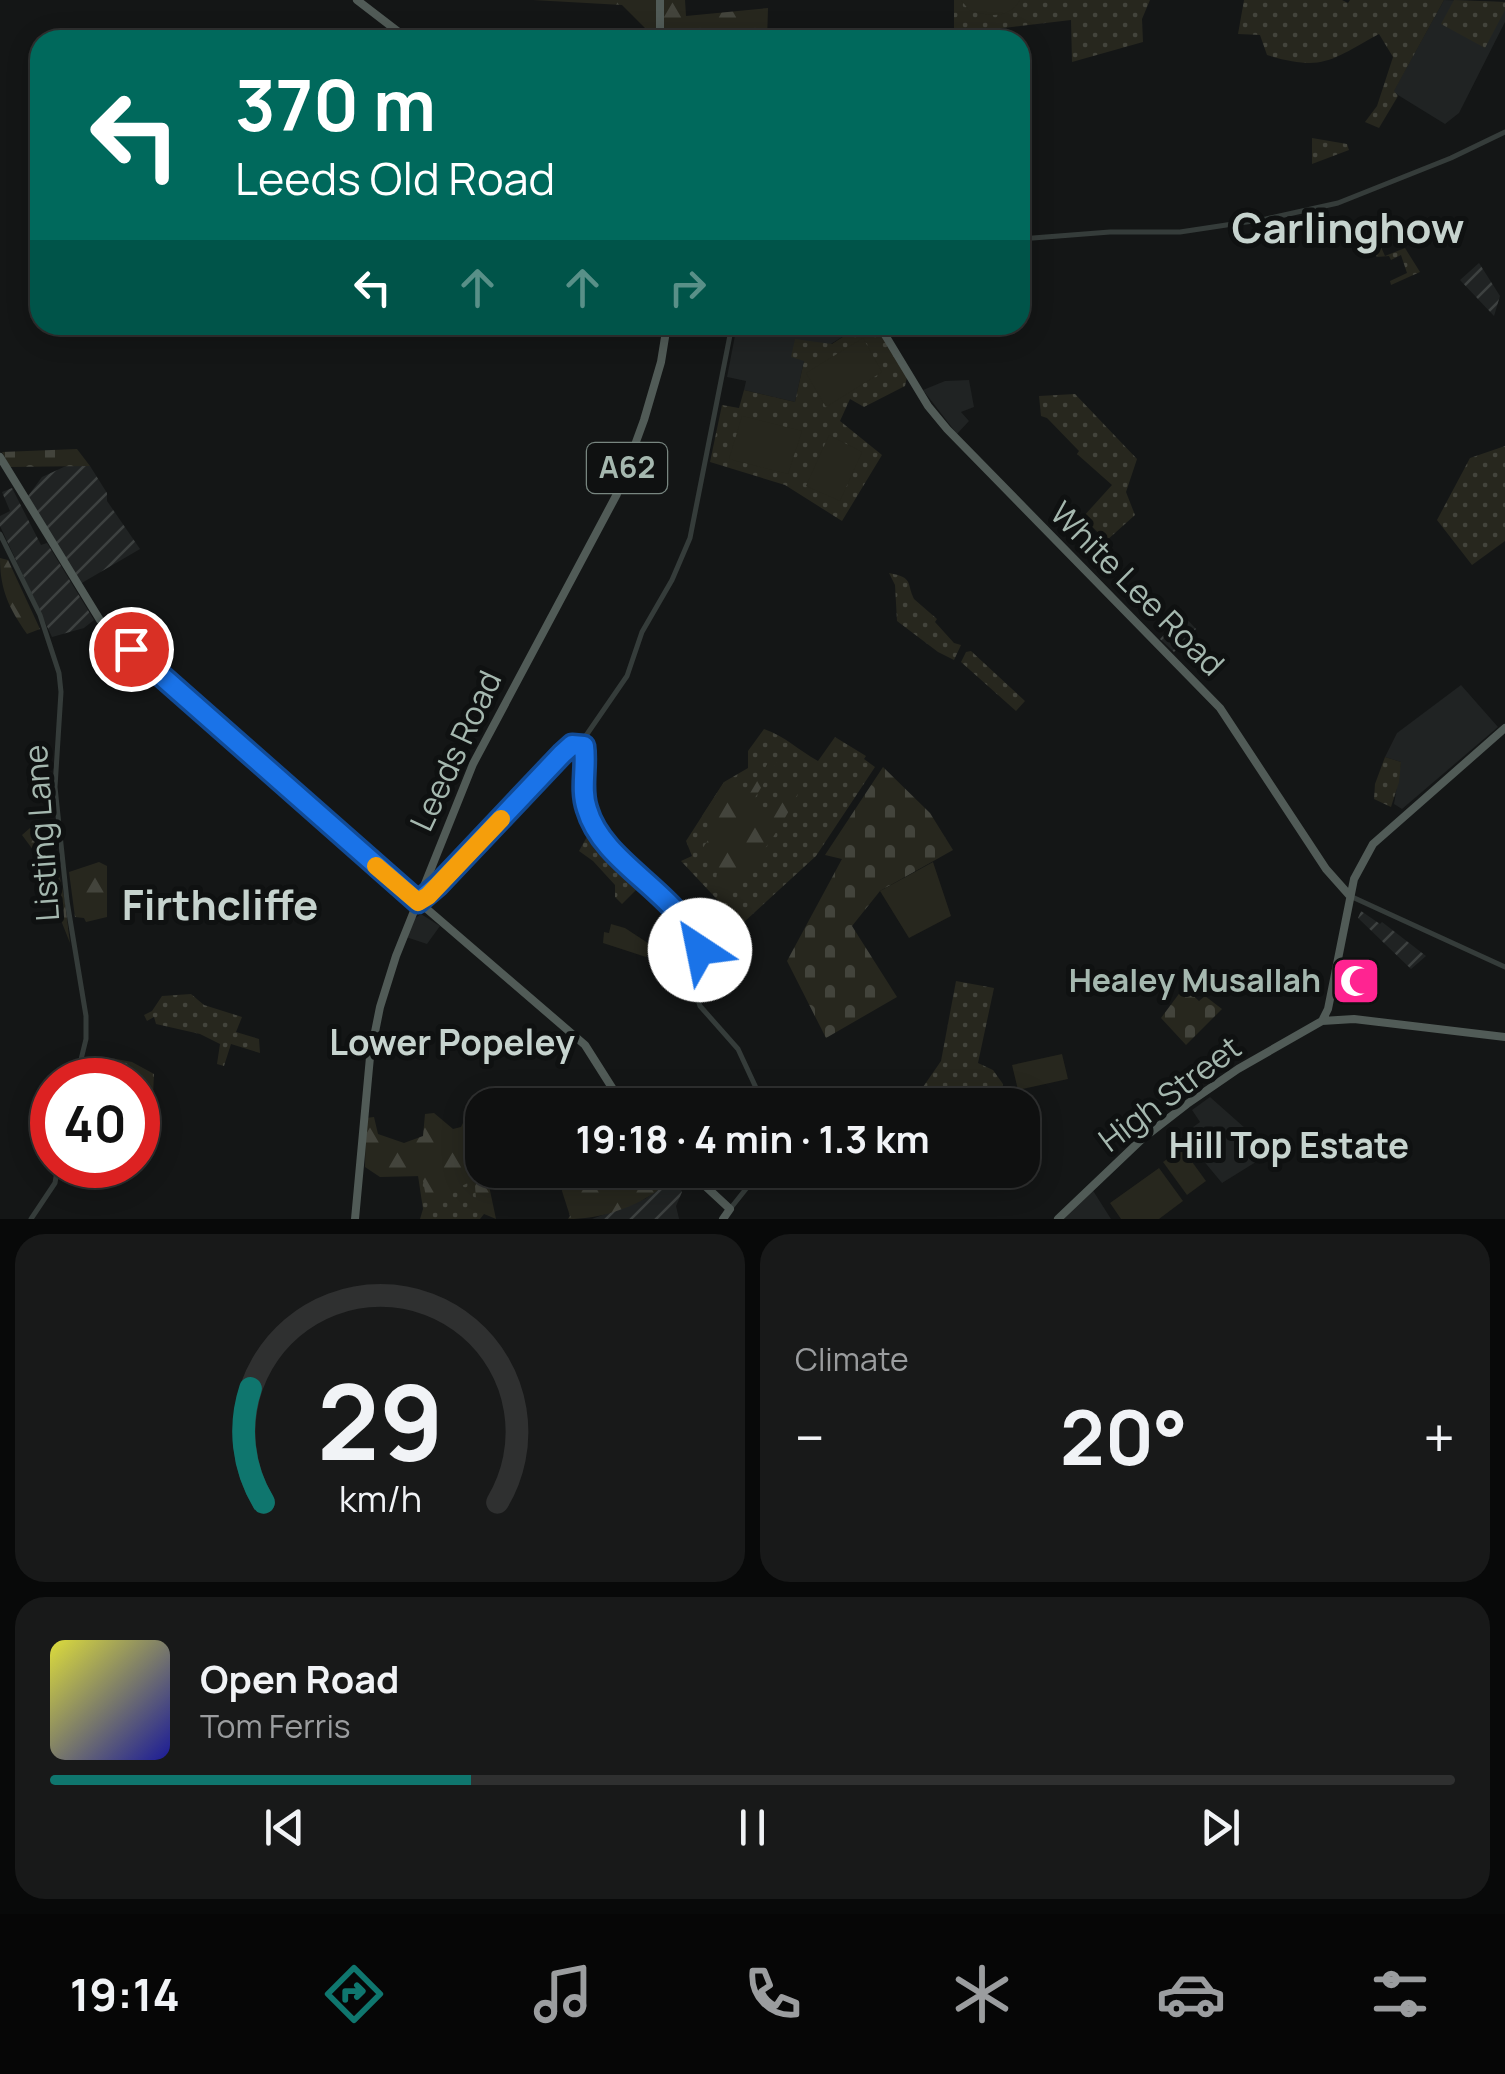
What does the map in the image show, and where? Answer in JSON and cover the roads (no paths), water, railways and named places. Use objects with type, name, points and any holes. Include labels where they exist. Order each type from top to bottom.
[{"type":"main road","points":[[356,0],[395,30]]},
{"type":"main road","points":[[660,0],[660,30]]},
{"type":"main road","name":"Leeds Road","points":[[355,1219],[370,1057],[380,1006],[444,832],[499,711],[617,494],[644,420],[665,335]]},
{"type":"main road","name":"White Lee Road","points":[[885,335],[947,430],[1220,708],[1326,869],[1350,896]]},
{"type":"main road","points":[[0,457],[100,620],[255,761],[585,1046],[613,1088]]},
{"type":"main road","points":[[1322,1021],[1328,1010],[1354,879],[1373,844],[1505,728]]},
{"type":"main road","points":[[1322,1021],[1354,1019],[1505,1038]]},
{"type":"main road","name":"High Street","points":[[1058,1219],[1142,1139],[1187,1104],[1238,1069],[1322,1021]]},
{"type":"main road","points":[[709,1188],[730,1208],[723,1219]]},
{"type":"street","points":[[1030,237],[1180,232],[1284,215],[1338,203],[1505,132]]},
{"type":"street","points":[[730,335],[690,538],[672,580],[642,632],[626,676],[584,737],[578,739],[582,746],[584,796],[594,828],[664,899],[698,942],[701,961],[693,986],[700,1006],[738,1049],[756,1088]]},
{"type":"street","name":"Listing Lane","points":[[0,534],[40,615],[58,672],[61,692],[54,786],[67,902],[86,1016],[81,1058]]},
{"type":"street","points":[[418,902],[562,754],[572,745],[582,746]]},
{"type":"street","points":[[1350,896],[1505,967]]},
{"type":"street","points":[[31,1219],[51,1188]]},
{"type":"street","points":[[730,1208],[747,1188]]},
{"type":"place","name":"Healey Musallah","points":[[1356,981]]},
{"type":"district","name":"Carlinghow","points":[[1348,228]]},
{"type":"district","name":"Firthcliffe","points":[[220,905]]},
{"type":"district","name":"Lower Popeley","points":[[452,1043]]},
{"type":"district","name":"Hill Top Estate","points":[[1289,1146]]}]
